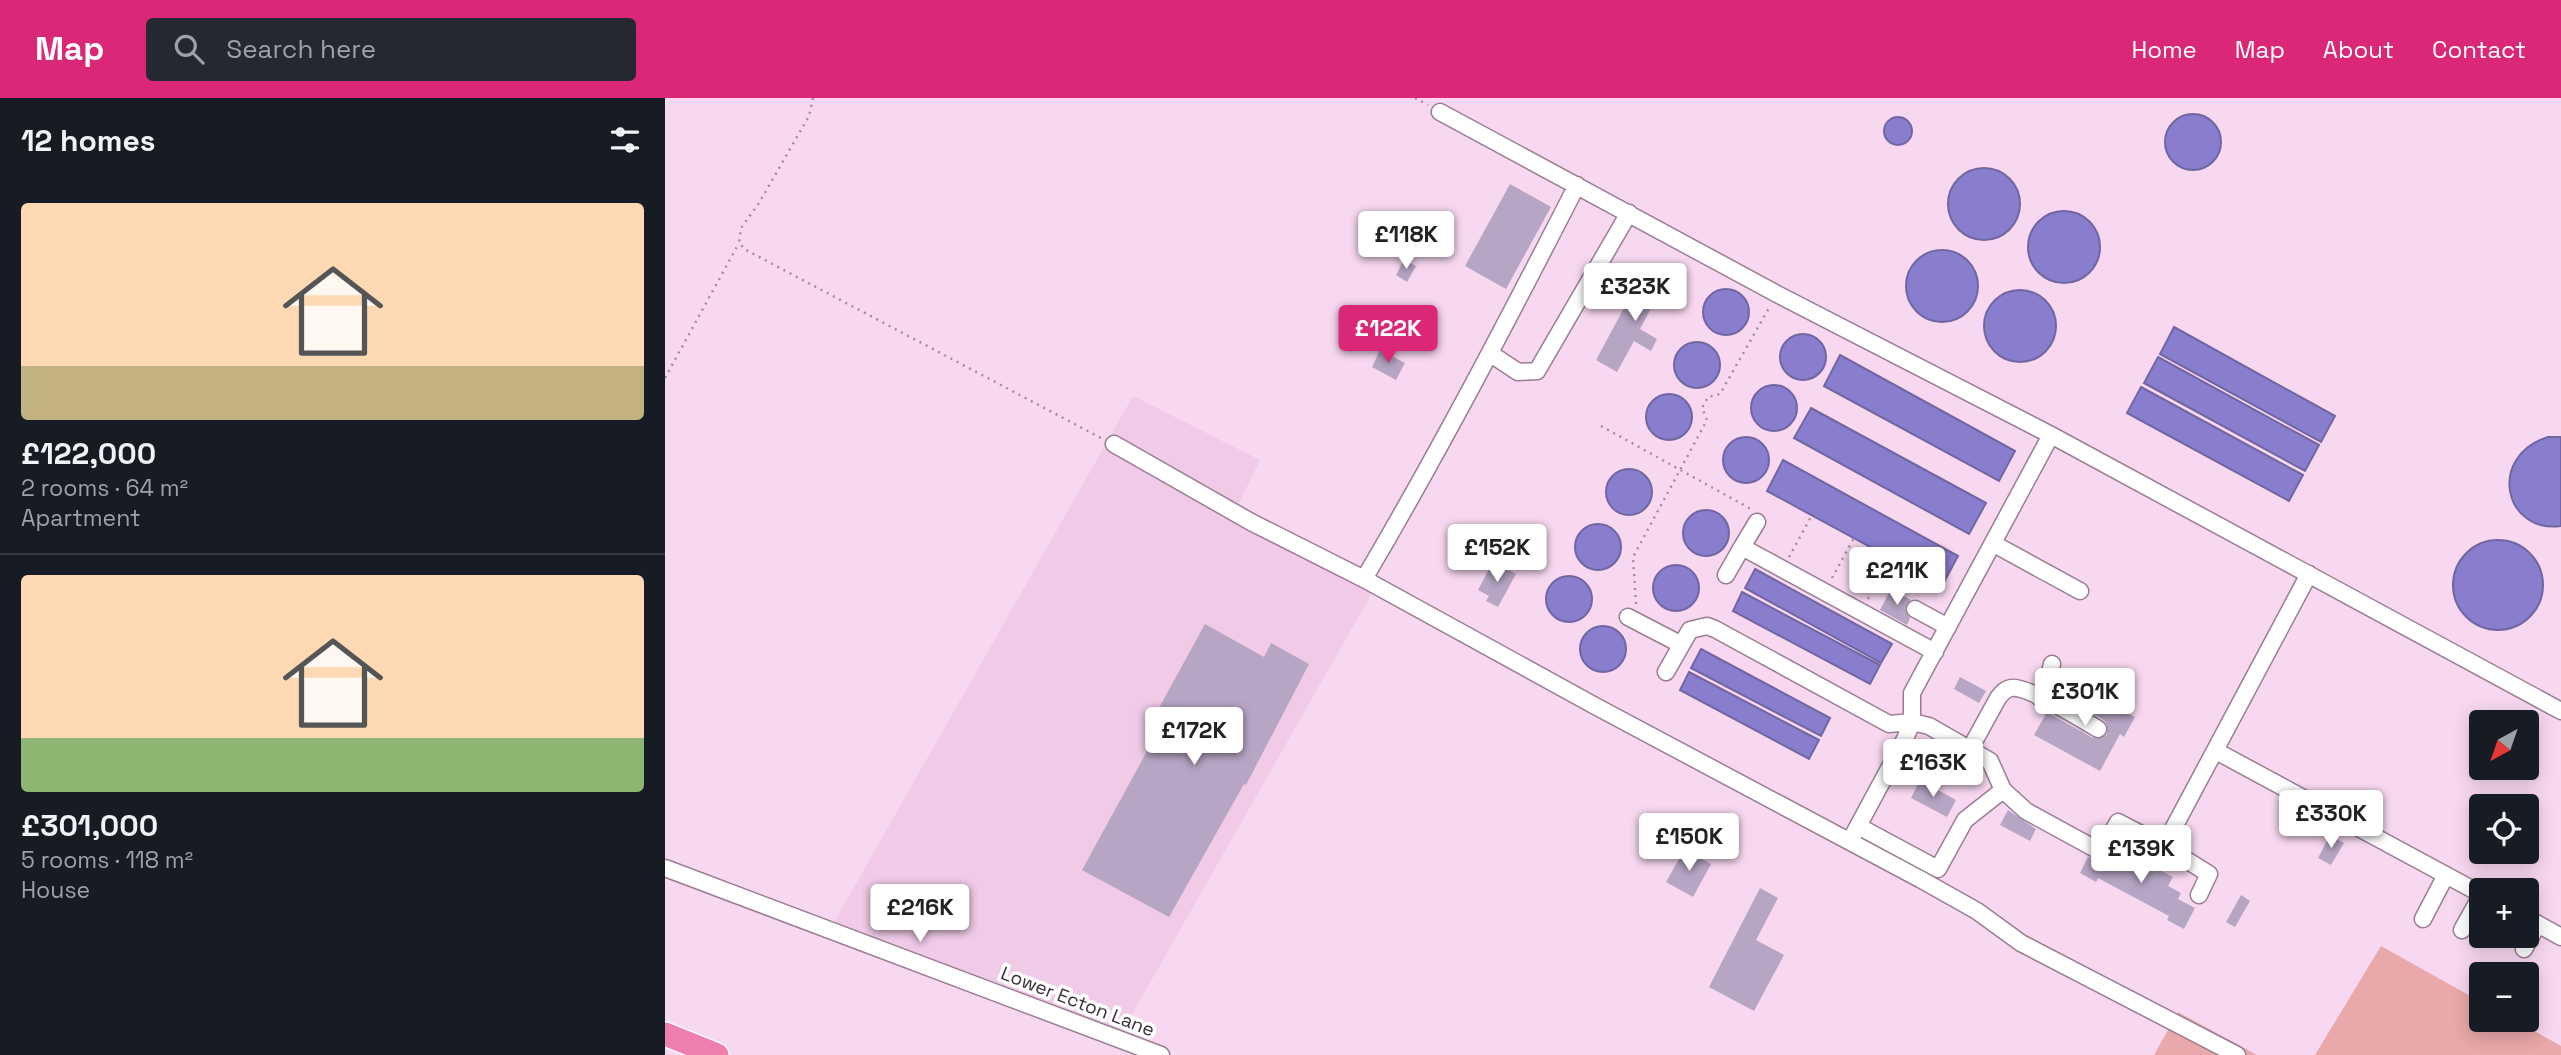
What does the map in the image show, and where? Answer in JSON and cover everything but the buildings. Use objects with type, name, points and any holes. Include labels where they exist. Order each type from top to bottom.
[{"type":"highway","points":[[665,1034],[717,1055]]},
{"type":"street","points":[[1440,111],[1777,294],[2051,435],[2561,711]]},
{"type":"street","points":[[1364,579],[1491,354],[1577,185]]},
{"type":"street","points":[[1491,354],[1518,372],[1537,371],[1629,213]]},
{"type":"street","points":[[1850,841],[1905,739],[1912,722],[1912,693],[2051,435]]},
{"type":"street","points":[[1114,444],[1251,522],[1364,579],[1585,701],[1850,841],[1977,911],[2021,943],[2237,1055]]},
{"type":"street","points":[[1726,575],[1757,522]]},
{"type":"street","points":[[1994,544],[2080,591]]},
{"type":"street","points":[[1742,547],[1935,652]]},
{"type":"street","points":[[2164,846],[2309,574]]},
{"type":"street","points":[[1915,609],[1948,627]]},
{"type":"street","points":[[1633,619],[1680,644]]},
{"type":"street","points":[[1666,672],[1680,644],[1691,630],[1707,626],[1889,724],[1912,722],[1929,726],[1970,749],[1990,761],[2003,790],[2026,811],[2101,852],[2118,822],[2164,846],[2209,874],[2199,895]]},
{"type":"street","points":[[2039,697],[2048,681],[2052,664]]},
{"type":"street","points":[[1970,749],[1998,698],[2004,690],[2015,687],[2098,729]]},
{"type":"street","points":[[2216,751],[2469,888]]},
{"type":"street","points":[[1858,826],[1938,869],[1965,820],[2003,790]]},
{"type":"street","name":"Lower Ecton Lane","points":[[665,868],[1161,1055]]},
{"type":"street","points":[[2423,919],[2446,875]]},
{"type":"street","points":[[2462,930],[2469,917]]},
{"type":"street","points":[[2539,924],[2561,937]]},
{"type":"path","points":[[665,377],[739,243],[741,228],[759,203],[809,116],[813,98]]},
{"type":"path","points":[[739,243],[746,250],[1114,444]]},
{"type":"path","points":[[1633,619],[1633,557],[1707,419],[1702,408],[1708,397],[1720,394],[1777,294]]},
{"type":"path","points":[[1601,426],[1750,508],[1757,522]]},
{"type":"path","points":[[1783,569],[1812,515]]},
{"type":"path","points":[[1824,592],[1854,538]]},
{"type":"path","points":[[1861,611],[1874,588],[1883,585],[1896,561]]},
{"type":"shaded area","points":[[2187,114],[2199,114],[2213,122],[2221,136],[2219,153],[2213,162],[2199,170],[2187,170],[2170,158],[2165,148],[2165,136],[2177,119]]},
{"type":"shaded area","points":[[1898,117],[1908,121],[1912,131],[1908,141],[1898,145],[1888,141],[1884,131],[1888,121]]},
{"type":"shaded area","points":[[1984,168],[2004,174],[2014,184],[2020,204],[2014,224],[2004,234],[1984,240],[1964,234],[1954,224],[1948,204],[1954,184],[1964,174]]},
{"type":"shaded area","points":[[2064,211],[2084,217],[2094,227],[2100,247],[2094,267],[2084,277],[2064,283],[2044,277],[2034,267],[2028,247],[2034,227],[2044,217]]},
{"type":"shaded area","points":[[1942,250],[1962,256],[1972,266],[1978,286],[1972,306],[1962,316],[1942,322],[1922,316],[1912,306],[1906,286],[1912,266],[1922,256]]},
{"type":"shaded area","points":[[1726,289],[1742,296],[1749,312],[1742,328],[1726,335],[1710,328],[1703,312],[1710,296]]},
{"type":"shaded area","points":[[2020,290],[2040,296],[2050,306],[2056,326],[2050,346],[2040,356],[2020,362],[2000,356],[1990,346],[1984,326],[1990,306],[2000,296]]},
{"type":"shaded area","points":[[2174,327],[2335,416],[2321,442],[2160,354]]},
{"type":"shaded area","points":[[1803,334],[1819,341],[1826,357],[1819,373],[1803,380],[1787,373],[1780,357],[1787,341]]},
{"type":"shaded area","points":[[1697,342],[1713,349],[1720,365],[1713,381],[1697,388],[1681,381],[1674,365],[1681,349]]},
{"type":"shaded area","points":[[1840,355],[2015,451],[1999,481],[1824,386]]},
{"type":"shaded area","points":[[2158,357],[2319,445],[2305,471],[2144,383]]},
{"type":"shaded area","points":[[1774,385],[1790,392],[1797,408],[1790,424],[1774,431],[1758,424],[1751,408],[1758,392]]},
{"type":"shaded area","points":[[2141,387],[2303,475],[2289,501],[2127,413]]},
{"type":"shaded area","points":[[1669,394],[1685,401],[1692,417],[1685,433],[1669,440],[1653,433],[1646,417],[1653,401]]},
{"type":"shaded area","points":[[1133,396],[1260,460],[1238,505],[1376,586],[1115,1044],[828,933]]},
{"type":"shaded area","points":[[1811,408],[1986,503],[1969,534],[1794,438]]},
{"type":"shaded area","points":[[1746,437],[1762,444],[1769,460],[1762,476],[1746,483],[1730,476],[1723,460],[1730,444]]},
{"type":"shaded area","points":[[2548,437],[2561,437],[2561,526],[2542,525],[2527,518],[2516,507],[2510,492],[2510,476],[2516,460],[2528,447]]},
{"type":"shaded area","points":[[1783,460],[1958,556],[1942,586],[1767,491]]},
{"type":"shaded area","points":[[1629,469],[1645,476],[1652,492],[1645,508],[1629,515],[1613,508],[1606,492],[1613,476]]},
{"type":"shaded area","points":[[1706,510],[1722,517],[1729,533],[1722,549],[1706,556],[1690,549],[1683,533],[1690,517]]},
{"type":"shaded area","points":[[1598,524],[1614,531],[1621,547],[1614,563],[1598,570],[1582,563],[1575,547],[1582,531]]},
{"type":"shaded area","points":[[2498,540],[2515,544],[2530,553],[2539,568],[2543,585],[2539,602],[2530,617],[2515,626],[2498,630],[2481,626],[2466,617],[2457,602],[2453,585],[2457,568],[2466,553],[2481,544]]},
{"type":"shaded area","points":[[1676,565],[1692,572],[1699,588],[1692,604],[1676,611],[1660,604],[1653,588],[1660,572]]},
{"type":"shaded area","points":[[1755,569],[1892,644],[1881,663],[1745,588]]},
{"type":"shaded area","points":[[1569,576],[1585,583],[1592,599],[1585,615],[1569,622],[1553,615],[1546,599],[1553,583]]},
{"type":"shaded area","points":[[1742,592],[1880,665],[1870,684],[1733,611]]},
{"type":"shaded area","points":[[1603,626],[1619,633],[1626,649],[1619,665],[1603,672],[1587,665],[1580,649],[1587,633]]},
{"type":"shaded area","points":[[1701,649],[1830,718],[1821,736],[1691,668]]},
{"type":"shaded area","points":[[1689,672],[1819,740],[1809,759],[1680,690]]},
{"type":"shaded area","points":[[2381,946],[2469,995],[2469,1032],[2536,1032],[2561,1046],[2561,1055],[2315,1055]]},
{"type":"shaded area","points":[[2178,1012],[2257,1055],[2154,1055]]}]
